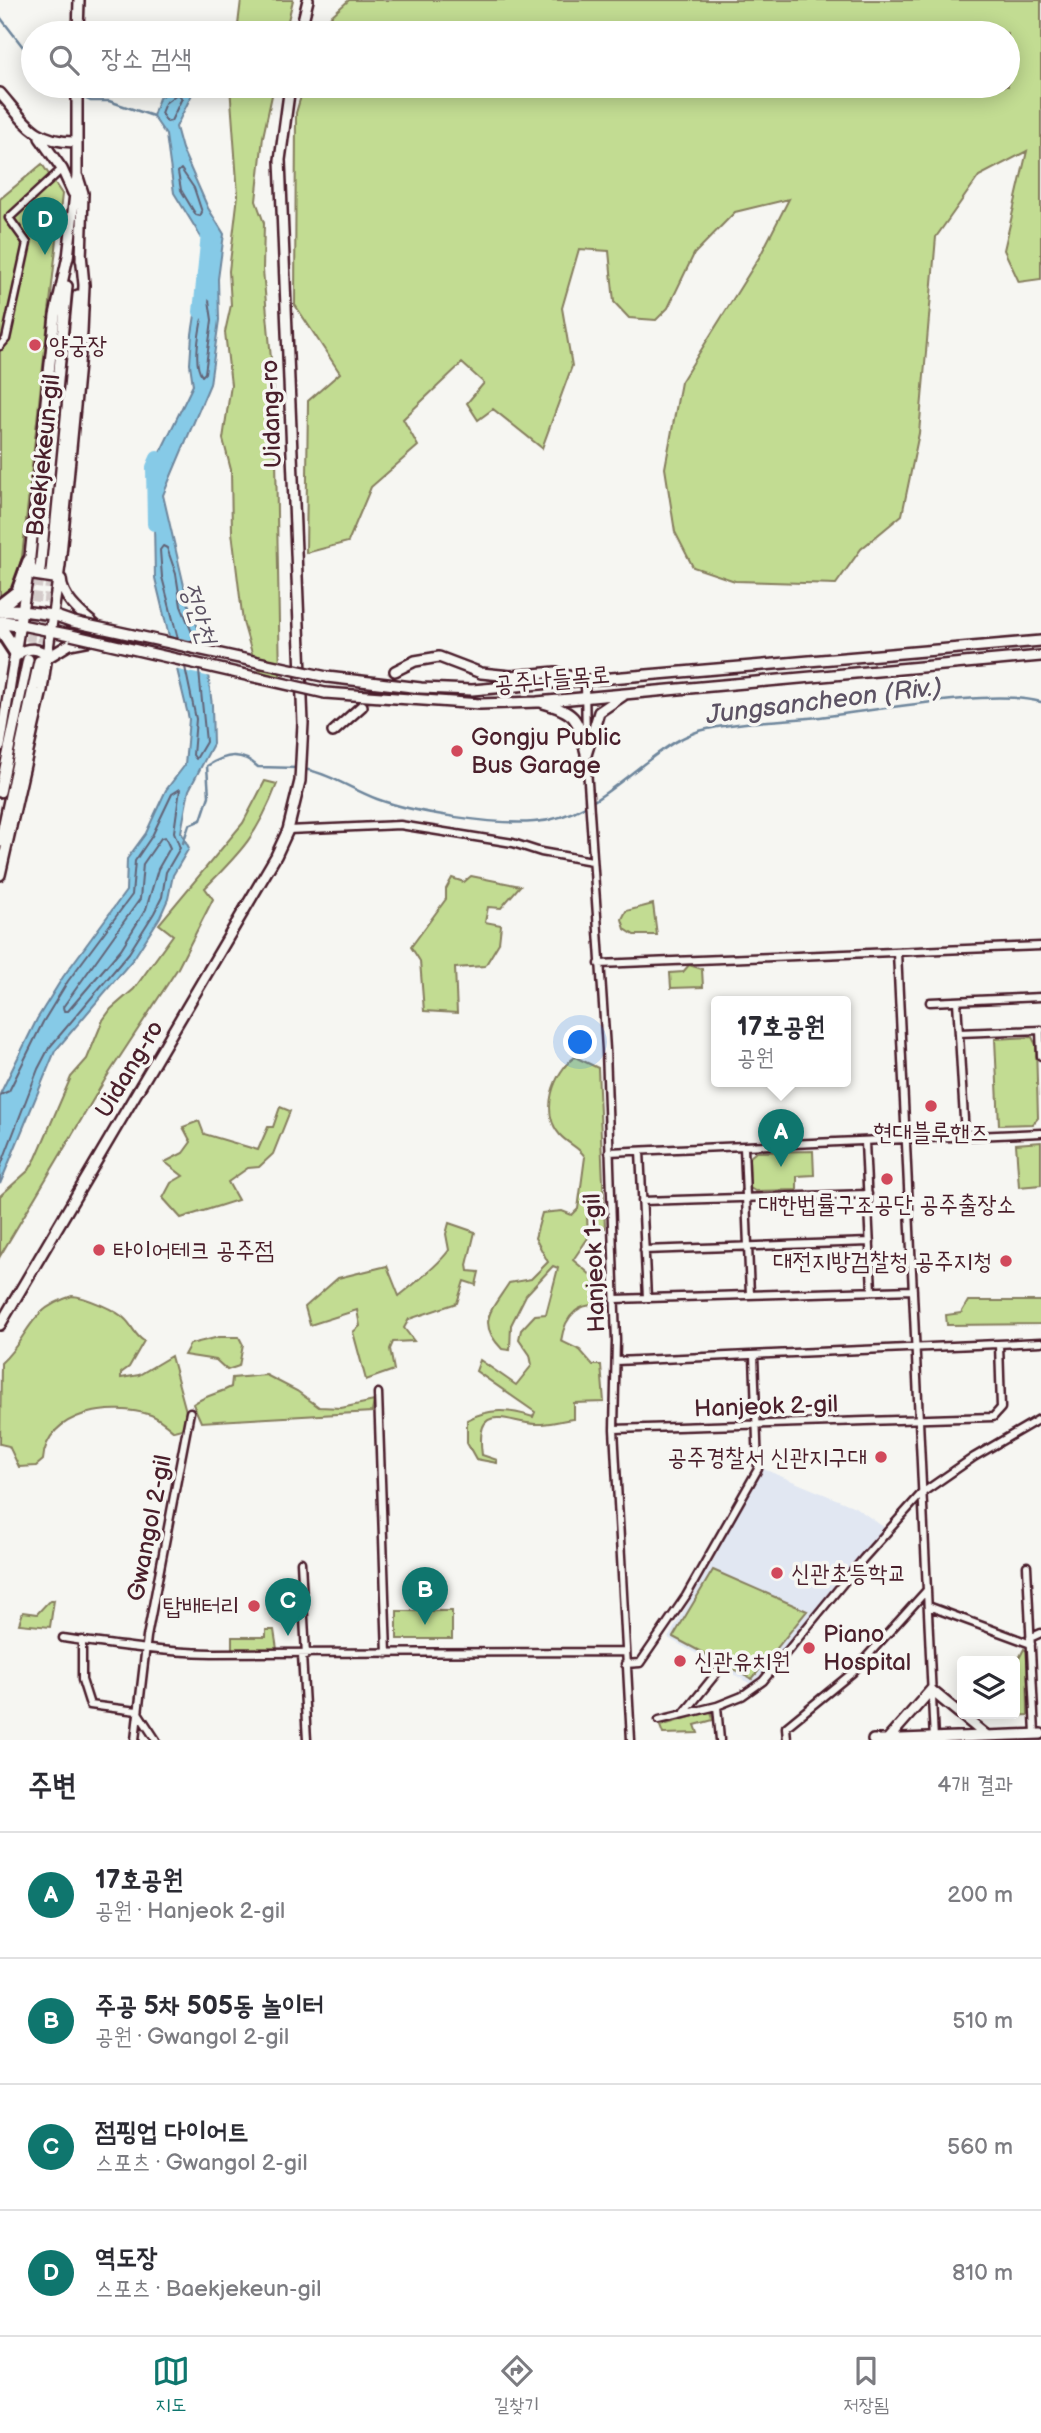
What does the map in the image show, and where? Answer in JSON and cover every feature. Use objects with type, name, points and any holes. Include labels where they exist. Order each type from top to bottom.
[{"type":"highway","points":[[0,608],[18,592],[29,562]]},
{"type":"highway","points":[[0,608],[22,611]]},
{"type":"highway","points":[[0,622],[20,625]]},
{"type":"highway","points":[[0,628],[22,657]]},
{"type":"main road","points":[[78,21],[79,0]]},
{"type":"main road","points":[[303,21],[308,0]]},
{"type":"main road","points":[[0,93],[62,169],[73,193]]},
{"type":"main road","name":"Baekjekeun-gil","points":[[77,98],[77,175],[68,256],[46,571],[81,254],[83,193],[77,175]]},
{"type":"main road","name":"Uidang-ro","points":[[0,1325],[238,924],[288,830],[300,781],[303,742],[280,160],[288,98]]},
{"type":"main road","points":[[34,132],[56,142],[77,142]]},
{"type":"main road","points":[[0,842],[54,615],[82,332],[84,285],[81,254]]},
{"type":"main road","points":[[0,792],[22,657],[20,625],[55,315],[68,256]]},
{"type":"main road","points":[[29,562],[34,575],[47,578],[57,576],[60,565]]},
{"type":"main road","points":[[60,565],[62,587],[75,608],[96,626]]},
{"type":"main road","name":"공주나들목로","points":[[22,611],[54,615],[73,622],[327,677],[421,688],[472,690],[1041,641]]},
{"type":"main road","name":"공주나들목로","points":[[20,625],[51,631],[71,639],[91,640],[325,693],[480,704],[537,702],[631,691],[1041,656]]},
{"type":"main road","points":[[43,659],[71,639]]},
{"type":"main road","points":[[0,746],[24,649],[37,649],[43,659],[29,750],[0,875]]},
{"type":"main road","points":[[395,671],[415,661],[439,657],[481,673],[511,676],[556,672],[585,681]]},
{"type":"main road","points":[[586,755],[598,712],[631,691]]},
{"type":"main road","points":[[537,702],[565,708],[573,715],[586,755]]},
{"type":"main road","points":[[333,732],[362,706]]},
{"type":"main road","points":[[887,1740],[931,1690],[985,1738]]},
{"type":"main road","points":[[873,1740],[1038,1734]]},
{"type":"street","points":[[0,346],[6,339],[27,243],[9,218],[62,169]]},
{"type":"street","name":"Hanjeok 1-gil","points":[[585,681],[592,861],[606,1049],[615,1299],[614,1429],[631,1740]]},
{"type":"street","points":[[288,830],[335,830],[368,824],[400,825],[513,843],[592,861]]},
{"type":"street","points":[[599,964],[1041,946]]},
{"type":"street","points":[[897,952],[934,1739]]},
{"type":"street","points":[[929,1002],[1041,997]]},
{"type":"street","points":[[957,1001],[965,1136]]},
{"type":"street","points":[[959,1033],[1040,1030],[1041,1056]]},
{"type":"street","points":[[609,1152],[1041,1133]]},
{"type":"street","points":[[865,1142],[872,1291]]},
{"type":"street","points":[[744,1147],[750,1295]]},
{"type":"street","points":[[640,1151],[647,1298]]},
{"type":"street","points":[[642,1201],[868,1195]]},
{"type":"street","points":[[644,1250],[870,1242]]},
{"type":"street","points":[[615,1299],[913,1290]]},
{"type":"street","name":"Hanjeok 2-gil","points":[[616,1361],[1041,1342]]},
{"type":"street","name":"Hanjeok 2-gil","points":[[614,1429],[993,1417],[999,1413],[999,1345]]},
{"type":"street","points":[[625,1664],[640,1663],[686,1596],[758,1469],[754,1355]]},
{"type":"street","points":[[378,1393],[387,1654]]},
{"type":"street","name":"Gwangol 2-gil","points":[[135,1740],[145,1651],[190,1412]]},
{"type":"street","points":[[659,1720],[713,1707],[742,1696],[763,1681],[863,1559],[922,1493],[974,1457],[1041,1418]]},
{"type":"street","points":[[301,1562],[307,1740]]},
{"type":"street","points":[[1027,1566],[1038,1734]]},
{"type":"street","points":[[787,1740],[786,1727],[852,1673],[927,1590]]},
{"type":"street","points":[[928,1606],[1031,1642]]},
{"type":"street","points":[[1031,1642],[1041,1633]]},
{"type":"street","points":[[63,1638],[145,1651],[304,1655],[625,1651]]},
{"type":"street","points":[[82,1640],[82,1680],[90,1706],[137,1711],[156,1740]]},
{"type":"street","points":[[685,1713],[719,1670]]},
{"type":"street","points":[[702,1691],[713,1707],[720,1740]]},
{"type":"shaded area","name":"신관초등학교","points":[[761,1468],[855,1507],[885,1528],[775,1661],[751,1684],[668,1638],[709,1568]]},
{"type":"green space","points":[[241,0],[293,0],[288,21],[238,21]]},
{"type":"green space","points":[[349,0],[1041,0],[1041,279],[1019,282],[1004,250],[1027,151],[979,176],[936,237],[919,433],[902,515],[861,549],[836,584],[735,581],[693,567],[675,532],[665,468],[681,382],[760,256],[789,199],[735,212],[694,254],[668,308],[656,320],[629,318],[614,302],[609,251],[579,249],[562,308],[572,366],[542,448],[493,409],[478,420],[467,403],[484,383],[462,363],[403,419],[418,446],[371,487],[348,542],[306,553],[308,401],[340,373],[295,305],[296,113],[300,98],[1020,98],[1020,21],[325,21]]},
{"type":"green space","points":[[231,98],[271,98],[263,137],[256,201],[264,223],[263,270],[275,403],[280,678],[256,667],[243,622],[232,532],[231,470],[223,439],[231,385],[225,332],[231,305],[229,271],[238,195]]},
{"type":"green space","points":[[42,164],[62,194],[22,557],[13,588],[0,596],[0,199]]},
{"type":"green space","points":[[265,781],[277,784],[256,829],[239,852],[205,888],[213,899],[178,968],[106,1078],[0,1256],[0,1196],[29,1170],[71,1077],[87,1059],[103,1020],[111,1009],[134,989],[173,935],[159,924],[243,823]]},
{"type":"green space","points":[[471,876],[520,886],[501,908],[488,907],[485,922],[501,925],[499,943],[485,966],[455,968],[457,1013],[424,1011],[420,961],[411,947],[446,899],[446,889],[452,878],[464,882]]},
{"type":"green space","points":[[653,904],[657,935],[634,935],[625,929],[622,919],[626,911]]},
{"type":"green space","points":[[689,965],[702,969],[703,987],[671,988],[670,973],[683,972]]},
{"type":"green space","points":[[1032,1037],[1036,1045],[1038,1118],[1033,1124],[999,1125],[995,1039]]},
{"type":"green space","points":[[575,1057],[598,1068],[605,1228],[595,1228],[593,1215],[587,1215],[588,1238],[573,1260],[600,1286],[607,1307],[589,1305],[575,1311],[566,1324],[561,1341],[580,1350],[593,1365],[601,1365],[604,1402],[574,1403],[574,1419],[535,1424],[502,1418],[487,1421],[481,1438],[482,1455],[497,1460],[497,1463],[476,1459],[467,1443],[467,1420],[491,1412],[516,1412],[533,1417],[535,1412],[476,1371],[480,1360],[516,1385],[532,1365],[530,1355],[519,1339],[521,1330],[535,1315],[546,1314],[558,1268],[553,1266],[526,1295],[511,1325],[510,1350],[502,1349],[494,1340],[488,1324],[489,1316],[509,1283],[531,1279],[548,1262],[535,1238],[542,1213],[562,1211],[572,1215],[578,1209],[585,1157],[560,1135],[554,1126],[550,1105],[555,1082]]},
{"type":"green space","points":[[280,1107],[290,1111],[273,1154],[259,1167],[248,1168],[228,1182],[238,1200],[181,1218],[163,1198],[171,1183],[183,1176],[165,1162],[183,1153],[191,1142],[183,1127],[199,1121],[204,1134],[258,1150],[268,1127],[273,1127]]},
{"type":"green space","points":[[1041,1142],[1041,1185],[1019,1187],[1016,1144]]},
{"type":"green space","points":[[813,1151],[814,1175],[797,1176],[797,1190],[755,1191],[750,1188],[749,1158],[756,1152]]},
{"type":"green space","points":[[449,1223],[475,1232],[467,1265],[468,1271],[479,1272],[476,1285],[464,1281],[457,1303],[409,1319],[404,1328],[414,1341],[393,1342],[390,1349],[394,1370],[366,1380],[353,1332],[360,1326],[357,1310],[310,1325],[305,1307],[338,1278],[387,1266],[399,1296],[445,1256],[449,1250],[446,1234]]},
{"type":"green space","points":[[72,1296],[92,1301],[116,1312],[144,1341],[129,1367],[121,1373],[121,1378],[139,1375],[171,1356],[187,1415],[182,1429],[174,1431],[154,1416],[136,1411],[84,1414],[56,1430],[47,1443],[43,1460],[36,1466],[19,1467],[9,1446],[0,1444],[1,1363],[45,1309]]},
{"type":"green space","points":[[968,1301],[1041,1301],[1041,1324],[947,1325],[946,1315],[961,1313]]},
{"type":"green space","points":[[219,1337],[239,1337],[243,1345],[239,1366],[227,1370],[216,1360],[184,1355],[190,1344]]},
{"type":"green space","points":[[266,1375],[297,1391],[319,1407],[341,1408],[374,1401],[372,1412],[201,1422],[193,1404],[231,1387],[232,1378]]},
{"type":"green space","points":[[713,1570],[807,1611],[752,1679],[673,1637]]},
{"type":"green space","points":[[54,1600],[50,1627],[19,1624],[23,1612],[37,1614],[48,1602]]},
{"type":"green space","points":[[397,1611],[452,1611],[452,1639],[397,1639]]},
{"type":"green space","points":[[266,1630],[274,1630],[277,1649],[232,1650],[232,1637],[266,1637]]},
{"type":"green space","points":[[1024,1649],[1027,1651],[1028,1715],[1020,1715],[1020,1657]]},
{"type":"green space","points":[[711,1711],[713,1720],[695,1725],[698,1733],[663,1734],[660,1726]]},
{"type":"water","points":[[159,98],[190,98],[176,127],[182,149],[208,208],[224,234],[218,279],[219,320],[210,384],[163,495],[188,603],[204,643],[212,705],[213,744],[189,790],[181,832],[189,848],[173,875],[168,899],[160,917],[134,958],[55,1051],[0,1184],[0,1094],[37,1019],[63,977],[126,891],[127,859],[146,833],[166,790],[185,765],[189,719],[155,578],[153,467],[193,385],[190,364],[192,334],[206,245],[174,193],[166,135],[153,116]]},
{"type":"pier","points":[[166,635],[207,644],[211,677],[174,669]]},
{"type":"waterway","points":[[0,17],[21,44]]},
{"type":"waterway","points":[[84,98],[91,101],[109,101],[153,116]]},
{"type":"waterway","name":"정안천","points":[[200,312],[208,234],[205,229]]},
{"type":"waterway","name":"정안천","points":[[154,524],[153,467],[157,458]]},
{"type":"waterway","name":"Jungsancheon (Riv.)","points":[[304,769],[377,799],[412,809],[477,820],[534,822],[555,819],[574,812],[609,791],[658,753],[699,731],[744,723],[820,717],[964,699],[1020,698],[1041,702]]},
{"type":"waterway","name":"Jungsancheon (Riv.)","points":[[183,843],[189,825],[201,820],[209,796],[207,766],[227,757],[239,756],[258,767],[298,768]]},
{"type":"tunnel","points":[[28,655],[40,570]]},
{"type":"tunnel","points":[[40,656],[51,573]]},
{"type":"tunnel","points":[[362,706],[395,671]]},
{"type":"place","name":"역도장","points":[[45,255]]},
{"type":"place","name":"양궁장","points":[[35,345]]},
{"type":"place","name":"Gongju Public Bus Garage","points":[[457,751]]},
{"type":"place","name":"현대블루핸즈","points":[[931,1106]]},
{"type":"place","name":"17호공원","points":[[781,1167]]},
{"type":"place","name":"대한법률구조공단 공주출장소","points":[[887,1179]]},
{"type":"place","name":"타이어테크 공주점","points":[[99,1250]]},
{"type":"place","name":"대전지방검찰청 공주지청","points":[[1006,1261]]},
{"type":"place","name":"공주경찰서 신관지구대","points":[[881,1457]]},
{"type":"place","name":"신관초등학교","points":[[777,1573]]},
{"type":"place","name":"탑배터리","points":[[254,1606]]},
{"type":"place","name":"주공 5차 505동 놀이터","points":[[425,1625]]},
{"type":"place","name":"점핑업 다이어트","points":[[288,1636]]},
{"type":"place","name":"Piano Hospital","points":[[809,1648]]},
{"type":"place","name":"신관유치원","points":[[680,1661]]}]
